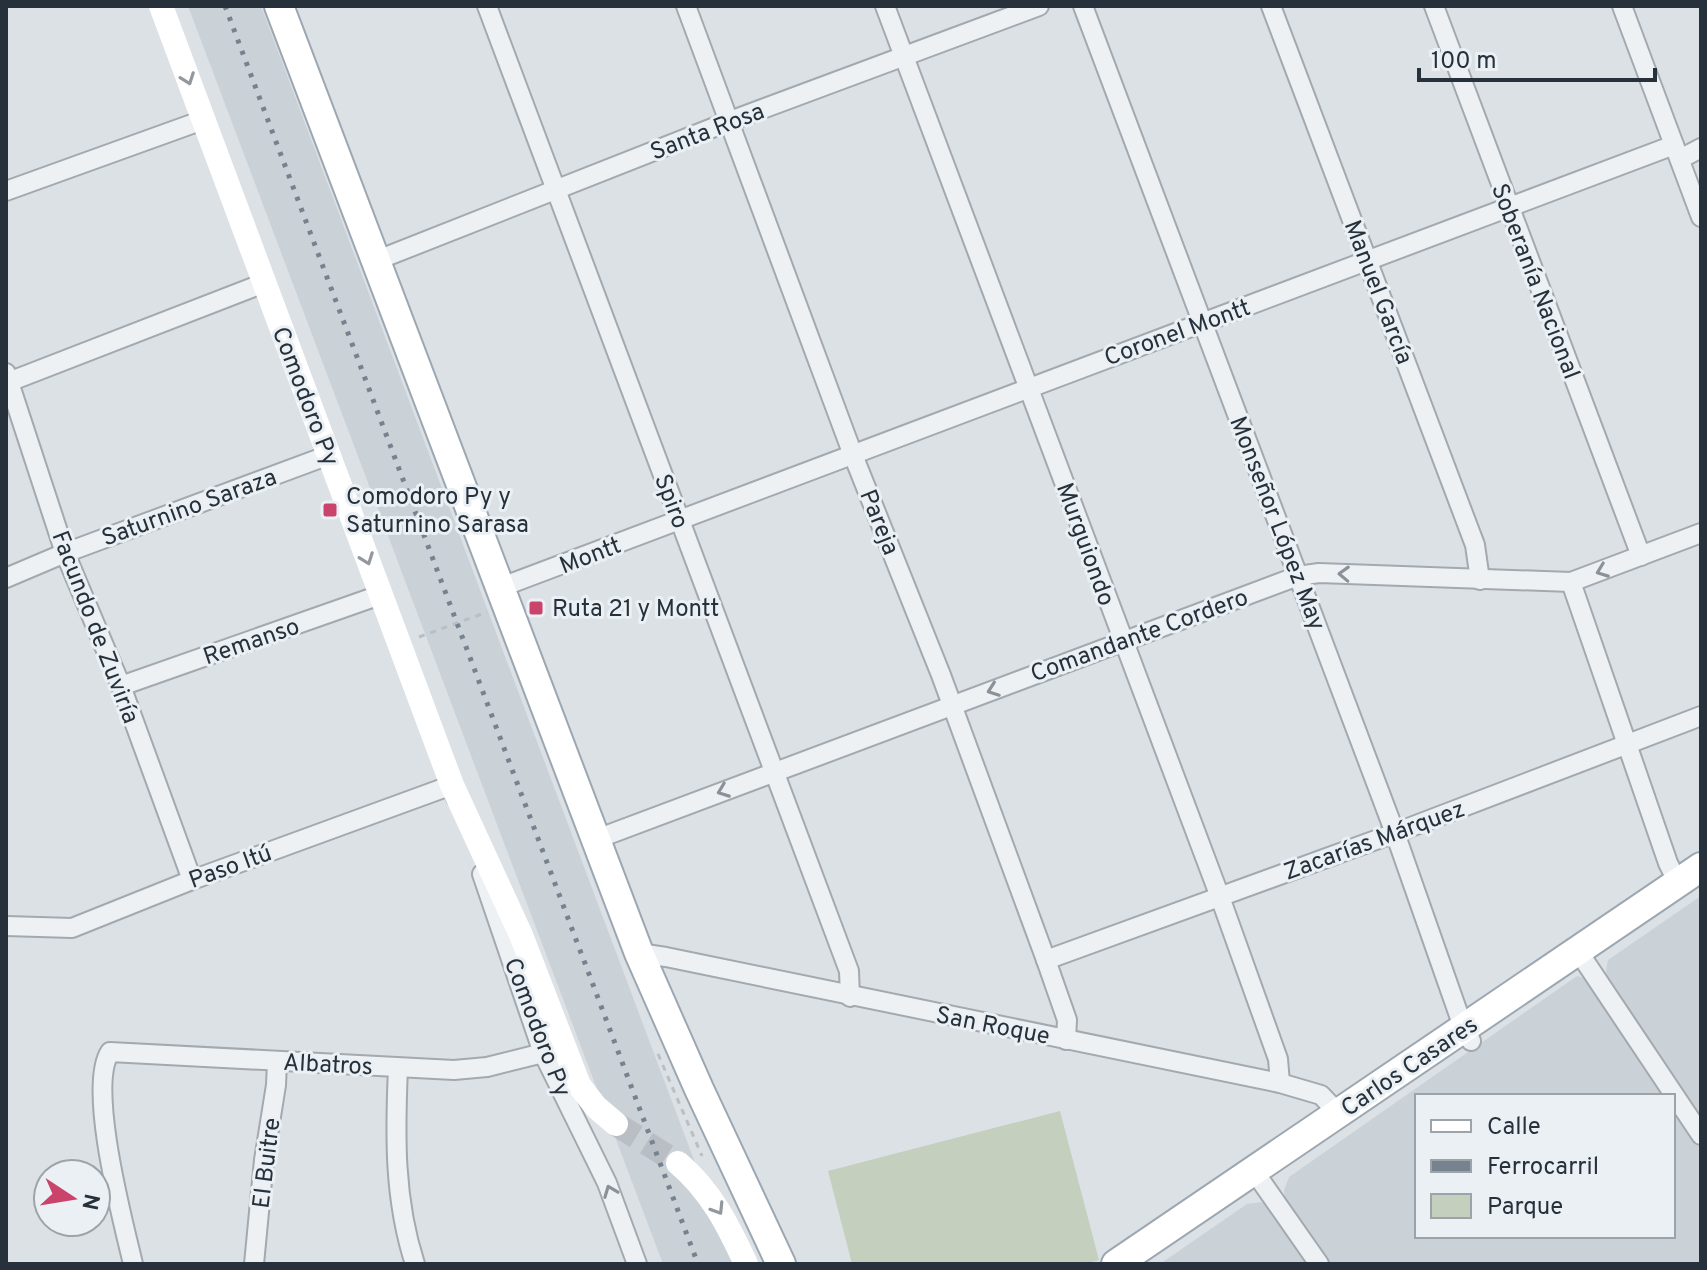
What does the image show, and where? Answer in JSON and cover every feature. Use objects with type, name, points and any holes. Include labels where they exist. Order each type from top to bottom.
[{"type":"main road","name":"Comodoro Py","points":[[161,6],[452,785],[521,935],[579,1085],[596,1107],[616,1124]]},
{"type":"main road","points":[[279,6],[639,953],[692,1075],[781,1264]]},
{"type":"main road","name":"Carlos Casares","points":[[1116,1264],[1258,1177],[1582,958],[1693,879]]},
{"type":"main road","name":"Carlos Casares","points":[[1144,1264],[1339,1114],[1468,1035]]},
{"type":"main road","points":[[687,1161],[716,1204],[746,1264]]},
{"type":"street","name":"Spiro","points":[[487,6],[849,971],[850,997]]},
{"type":"street","name":"Pareja","points":[[686,6],[1046,960],[1067,1020],[1066,1040]]},
{"type":"street","name":"Murguiondo","points":[[885,6],[1220,897],[1278,1059],[1280,1083]]},
{"type":"street","name":"Santa Rosa","points":[[375,261],[730,121],[1039,6]]},
{"type":"street","name":"Monseñor López May","points":[[1083,6],[1395,833],[1468,1035]]},
{"type":"street","name":"Manuel García","points":[[1271,6],[1475,545],[1480,580]]},
{"type":"street","name":"Soberanía Nacional","points":[[1434,6],[1641,556]]},
{"type":"street","points":[[1622,6],[1701,217]]},
{"type":"street","points":[[6,191],[203,120]]},
{"type":"street","name":"Coronel Montt","points":[[680,520],[1508,206],[1677,152],[1701,148]]},
{"type":"street","points":[[7,379],[264,283]]},
{"type":"street","name":"Facundo de Zuviría","points":[[7,379],[65,553],[121,686],[192,880]]},
{"type":"street","name":"Saturnino Saraza","points":[[6,578],[329,455]]},
{"type":"street","name":"Montt","points":[[502,596],[680,520]]},
{"type":"street","name":"Comandante Cordero","points":[[594,840],[1298,576],[1319,573],[1571,582],[1701,533]]},
{"type":"street","points":[[1571,582],[1668,863],[1693,879]]},
{"type":"street","name":"Remanso","points":[[121,686],[380,595]]},
{"type":"street","name":"Zacarías Márquez","points":[[1046,960],[1395,833],[1701,716]]},
{"type":"street","name":"Paso Itú","points":[[6,926],[72,928],[192,880],[452,785]]},
{"type":"street","name":"Comodoro Py","points":[[452,785],[543,1053],[607,1183],[637,1264]]},
{"type":"street","name":"San Roque","points":[[639,953],[1280,1083],[1321,1095],[1339,1114]]},
{"type":"street","points":[[1582,958],[1673,1094]]},
{"type":"street","name":"Albatros","points":[[133,1264],[105,1131],[104,1061],[110,1052],[454,1070],[543,1053]]},
{"type":"street","name":"El Buitre","points":[[248,1263],[277,1062]]},
{"type":"street","points":[[398,1068],[394,1142],[400,1200],[415,1264]]},
{"type":"street","points":[[1675,1096],[1701,1135]]},
{"type":"street","points":[[1258,1177],[1319,1264]]},
{"type":"path","points":[[399,644],[482,616],[502,596]]},
{"type":"path","points":[[660,1059],[703,1156],[687,1161]]},
{"type":"shaded area","points":[[188,6],[261,6],[733,1264],[663,1264]]},
{"type":"shaded area","points":[[1701,896],[1701,1116],[1609,981],[1606,971],[1608,960]]},
{"type":"shaded area","points":[[1577,976],[1589,979],[1667,1094],[1415,1094],[1415,1238],[1675,1238],[1675,1106],[1701,1145],[1701,1264],[1327,1264],[1285,1202],[1284,1190],[1289,1177]]},
{"type":"shaded area","points":[[1262,1202],[1269,1205],[1310,1264],[1160,1264],[1247,1204]]},
{"type":"green space","points":[[1060,1111],[1099,1260],[1083,1264],[852,1264],[828,1171]]},
{"type":"tunnel","points":[[616,1124],[678,1163]]},
{"type":"railway","points":[[225,6],[698,1264]]},
{"type":"place","name":"Comodoro Py y Saturnino Sarasa","points":[[330,510]]},
{"type":"place","name":"Ruta 21 y Montt","points":[[536,608]]}]
